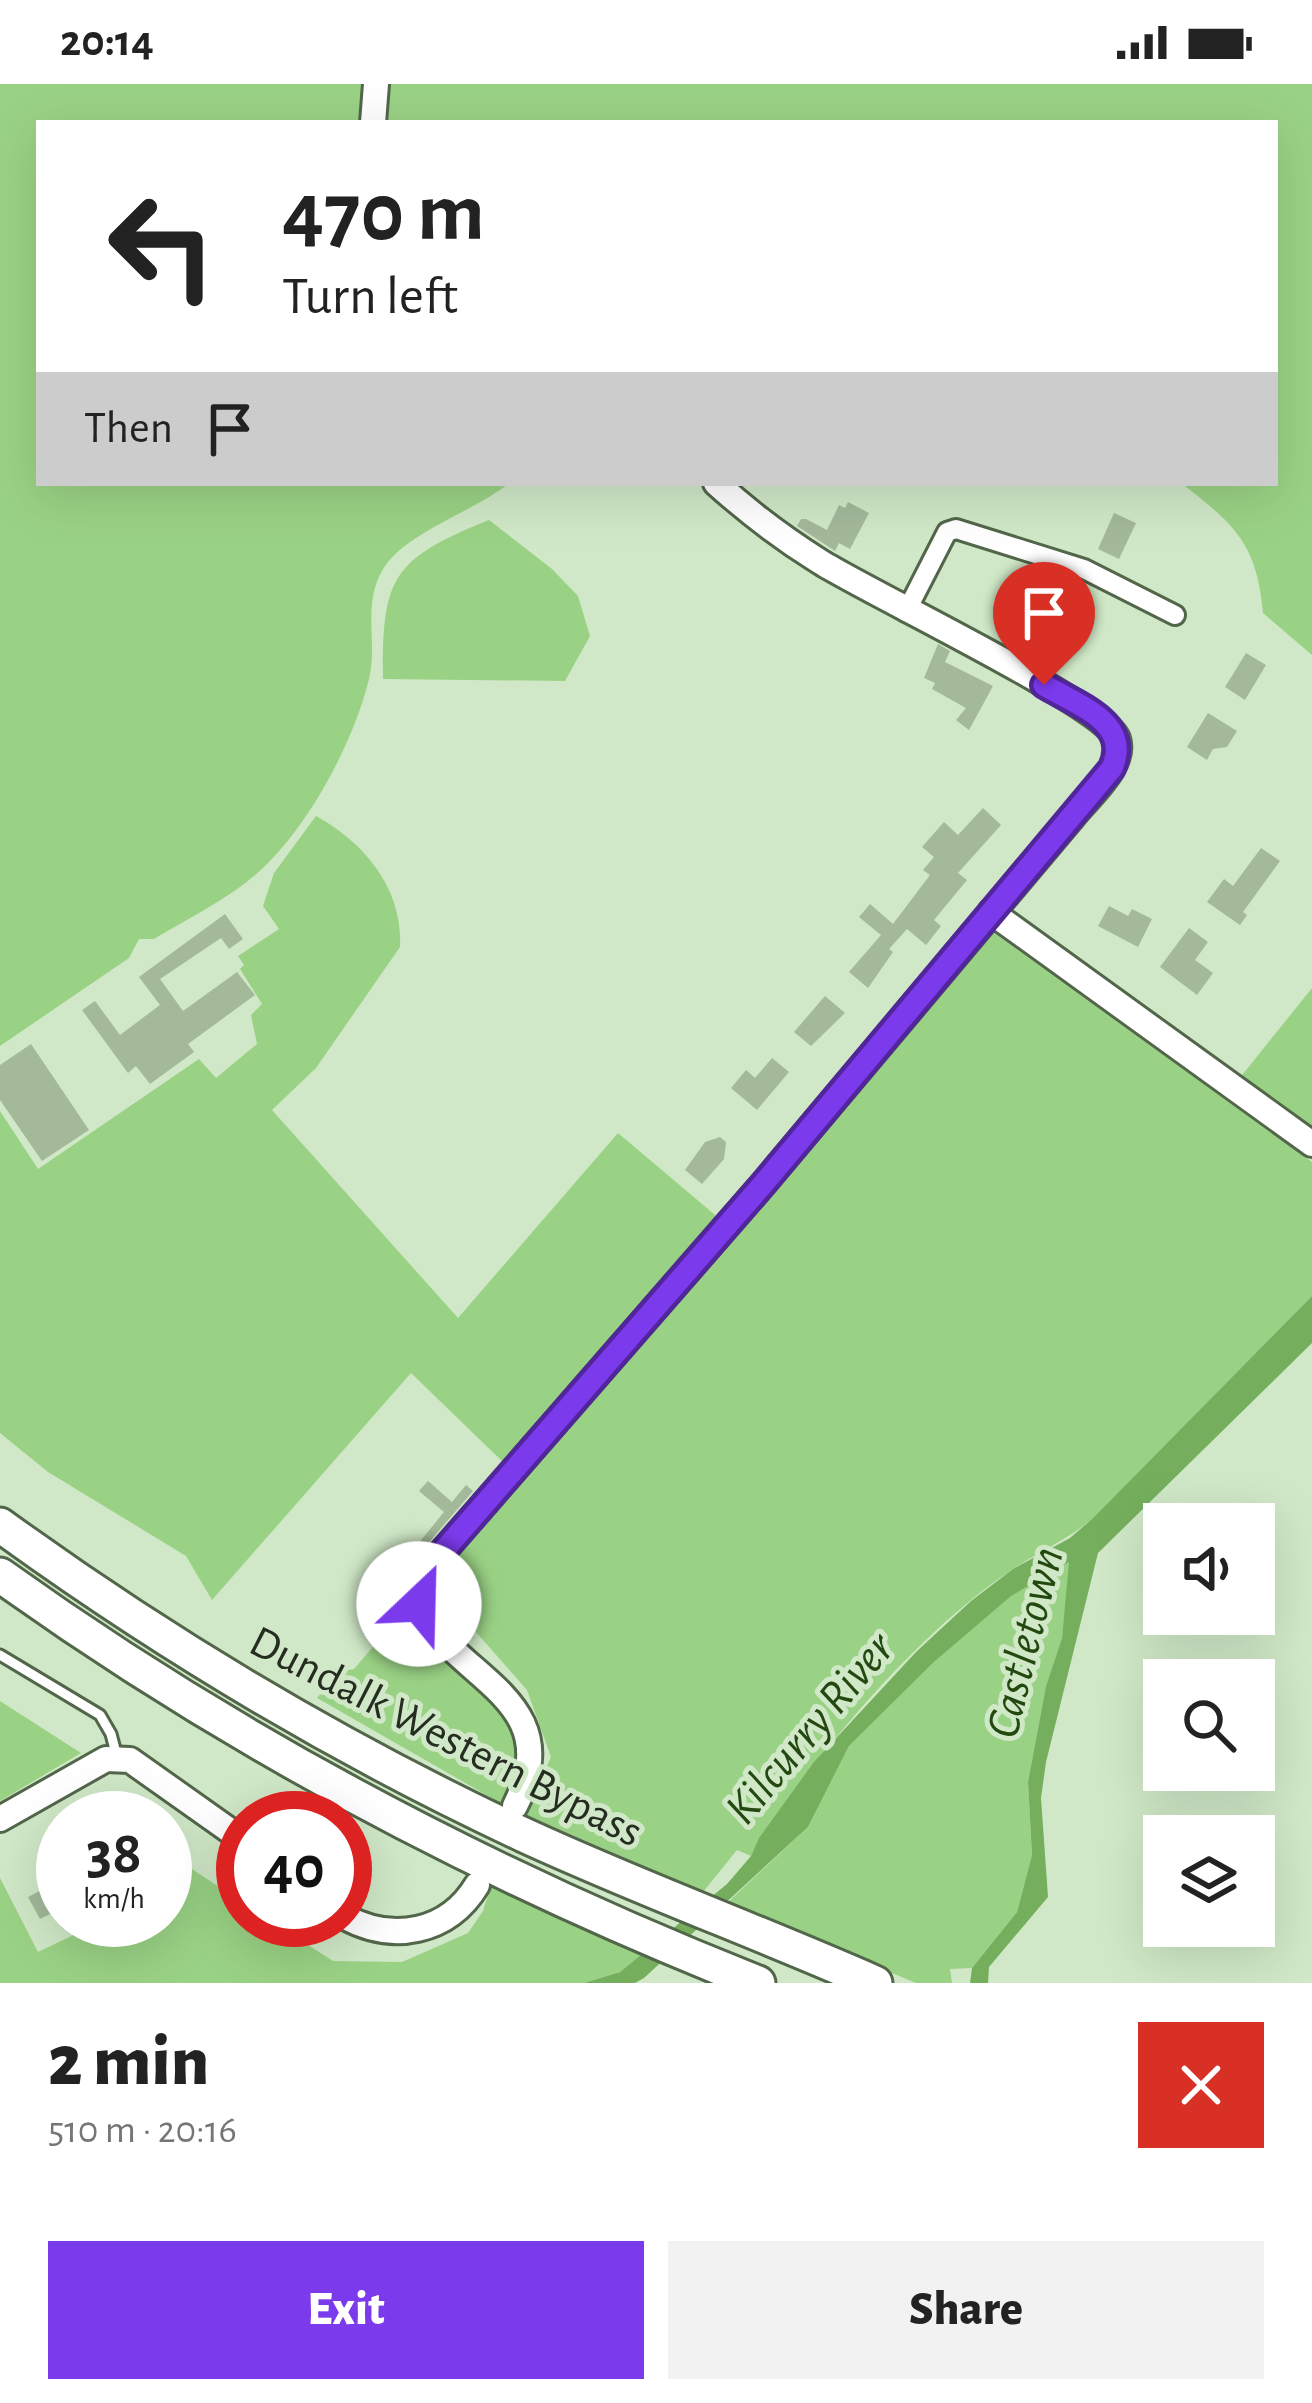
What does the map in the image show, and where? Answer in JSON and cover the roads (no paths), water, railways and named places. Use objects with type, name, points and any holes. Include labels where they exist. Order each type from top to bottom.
[{"type":"highway","name":"Dundalk Western Bypass","points":[[0,1525],[186,1650],[330,1735],[525,1835],[875,1983]]},
{"type":"highway","name":"Dundalk Western Bypass","points":[[0,1576],[203,1712],[380,1808],[644,1935],[758,1983]]},
{"type":"street","points":[[373,120],[376,84]]},
{"type":"street","points":[[515,1806],[530,1768],[529,1741],[515,1711],[429,1622],[418,1592],[425,1572],[764,1183],[1112,768],[1119,752],[1117,736],[1104,722],[1014,666],[905,612],[817,560],[720,486]]},
{"type":"street","points":[[905,612],[946,532],[956,529],[1084,569],[1174,615]]},
{"type":"street","points":[[991,912],[1312,1144]]},
{"type":"street","points":[[0,1819],[93,1765],[123,1760],[216,1822]]},
{"type":"street","points":[[372,1928],[402,1932],[430,1927],[465,1904],[477,1885]]},
{"type":"lane","points":[[0,1655],[100,1714],[123,1760]]},
{"type":"water label","name":"Castletown","points":[[1023,1642]]},
{"type":"water label","name":"Kilcurry River","points":[[808,1727]]}]
